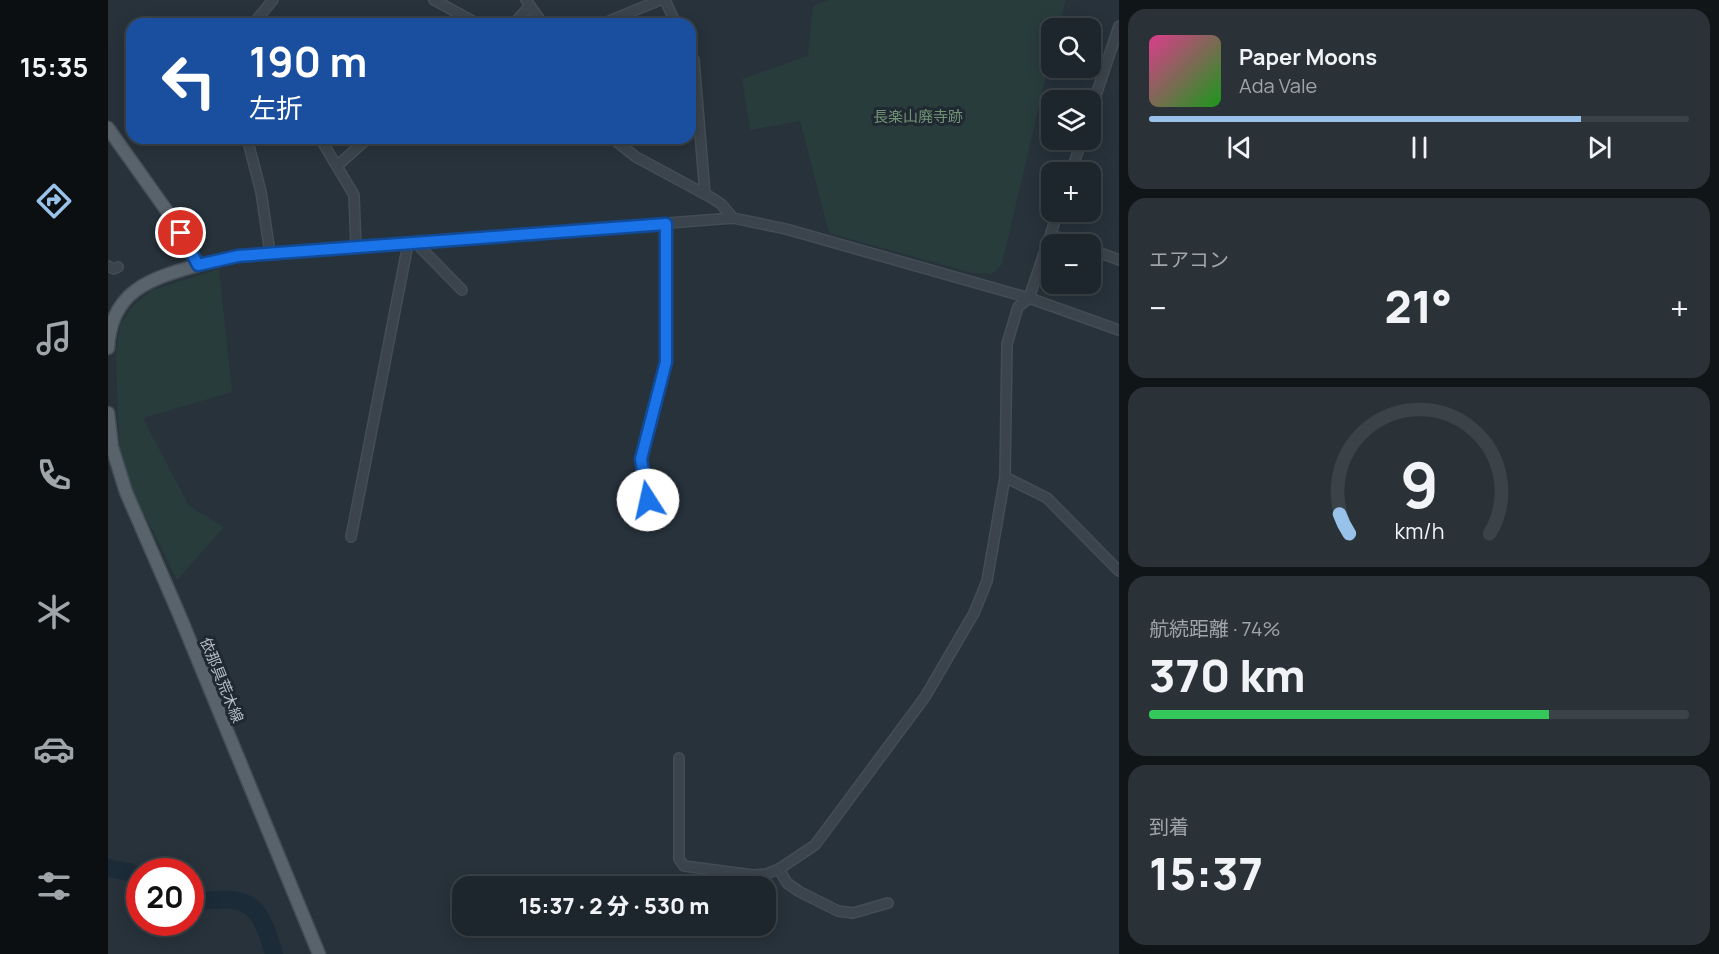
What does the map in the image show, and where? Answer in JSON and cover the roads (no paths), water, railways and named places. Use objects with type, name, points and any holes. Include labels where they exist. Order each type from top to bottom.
[{"type":"main road","points":[[108,128],[174,221],[198,265],[158,277],[132,294],[113,318],[108,348]]},
{"type":"main road","name":"依那具荒木線","points":[[108,413],[118,472],[319,954]]},
{"type":"street","points":[[257,18],[273,0]]},
{"type":"street","points":[[434,0],[466,18]]},
{"type":"street","points":[[617,18],[662,0],[672,18]]},
{"type":"street","points":[[517,18],[527,3],[538,18]]},
{"type":"street","points":[[1098,90],[1119,26]]},
{"type":"street","points":[[696,84],[705,194]]},
{"type":"street","points":[[249,144],[261,192],[270,254]]},
{"type":"street","points":[[324,144],[354,195],[356,248]]},
{"type":"street","points":[[337,166],[361,144]]},
{"type":"street","points":[[620,144],[636,157],[721,204],[733,218]]},
{"type":"street","points":[[198,265],[224,258],[733,218],[786,229],[1029,298],[1119,330]]},
{"type":"street","points":[[1051,234],[1055,222]]},
{"type":"street","points":[[648,500],[641,459],[666,362],[666,224]]},
{"type":"street","points":[[413,244],[462,290]]},
{"type":"street","points":[[351,537],[413,244]]},
{"type":"street","points":[[1101,253],[1119,260]]},
{"type":"street","points":[[679,758],[679,859],[684,866],[753,875],[766,874],[779,869],[815,844],[925,697],[974,613],[987,581],[1005,477],[1007,344],[1018,307],[1029,298],[1041,263]]},
{"type":"street","points":[[108,266],[114,269],[118,267]]},
{"type":"street","points":[[1005,477],[1047,498],[1119,571]]},
{"type":"street","points":[[779,869],[787,883],[793,888],[838,911],[853,913],[888,903]]},
{"type":"waterway","points":[[108,868],[126,871]]},
{"type":"waterway","points":[[204,901],[225,900],[247,904],[262,920],[274,954]]},
{"type":"park label","name":"長楽山廃寺跡","points":[[918,116]]}]
